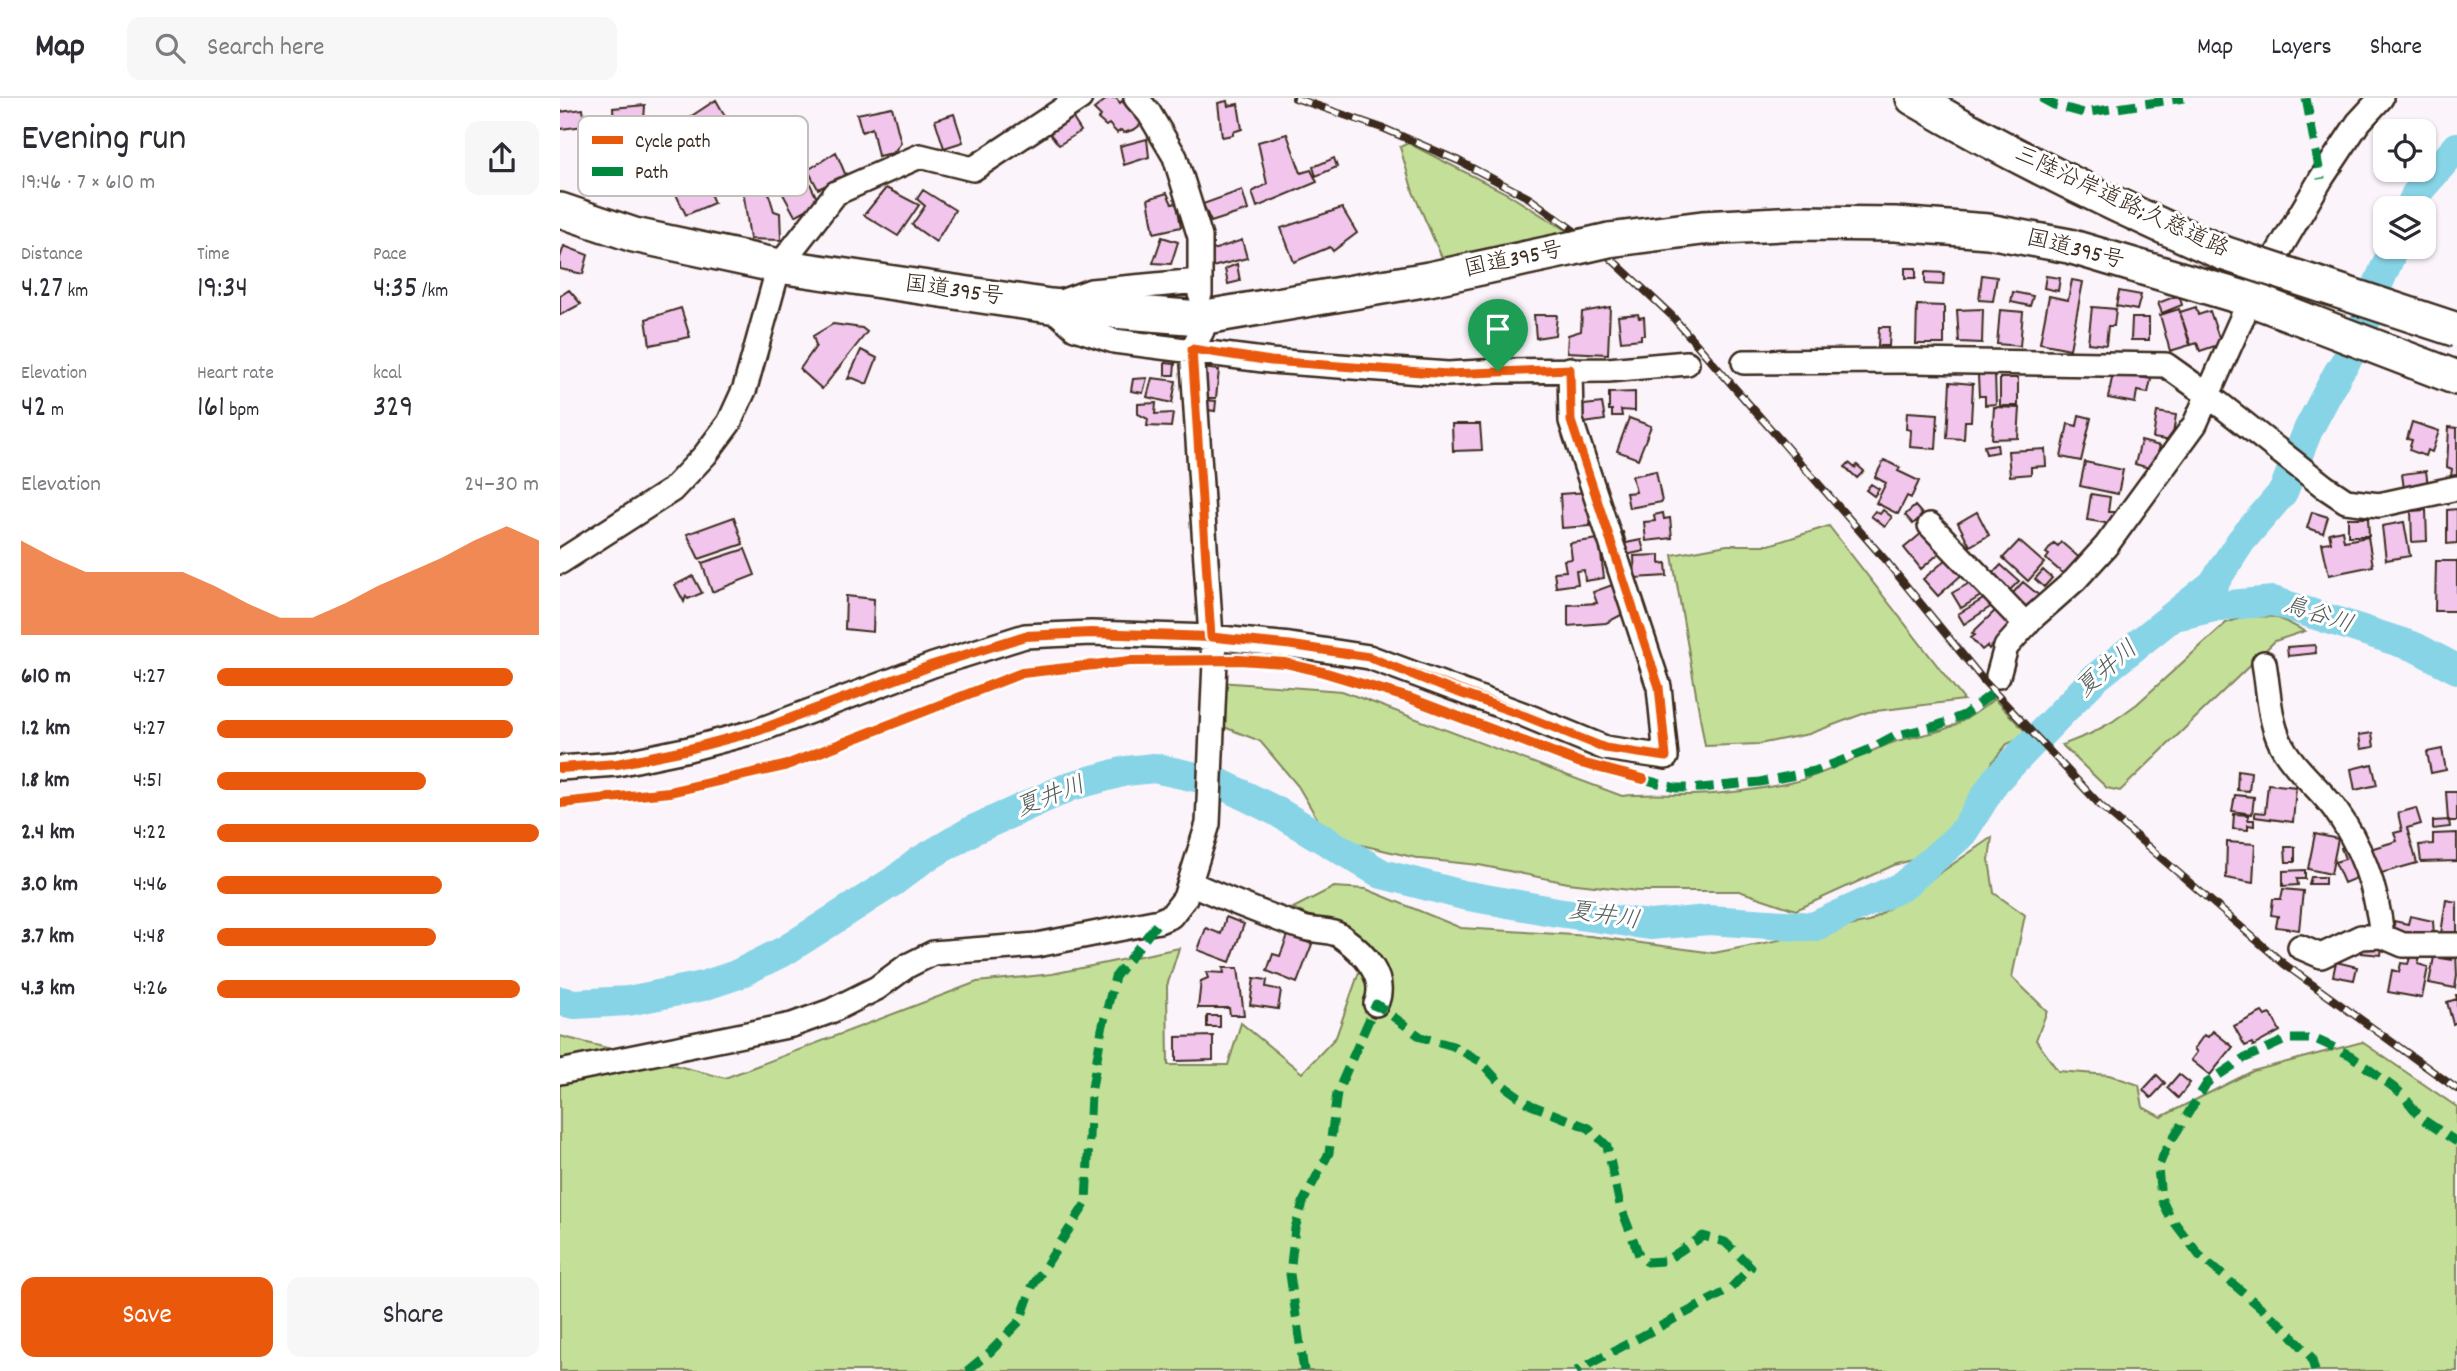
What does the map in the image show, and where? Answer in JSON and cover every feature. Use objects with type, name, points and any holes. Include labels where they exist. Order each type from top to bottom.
[{"type":"highway","name":"三陸沿岸道路;久慈道路","points":[[1913,98],[1972,133],[2124,210],[2223,253],[2457,330]]},
{"type":"highway","name":"国道395号","points":[[560,210],[634,235],[779,266],[1050,306],[1200,318],[1429,279],[1609,240],[1702,228],[1800,223],[1987,231],[2069,246],[2256,301],[2457,378]]},
{"type":"street","points":[[560,562],[672,490],[721,434],[745,388],[779,266],[836,193],[919,156],[972,169],[1080,98]]},
{"type":"street","points":[[1136,98],[1149,113],[1175,157],[1200,237],[1200,289],[1091,291],[1050,306],[1075,328],[1114,341],[1197,340],[1271,361],[1448,374],[1608,370],[1687,363]]},
{"type":"street","points":[[1998,676],[2007,647],[2106,546],[2194,425],[2215,401],[2256,301],[2321,179],[2358,123],[2381,98]]},
{"type":"street","points":[[560,1072],[792,1025],[831,1011],[877,988],[907,966],[933,953],[1037,945],[1159,921],[1171,916],[1185,898],[1208,824],[1215,661],[1211,637],[1197,340]]},
{"type":"street","points":[[1744,362],[1923,361],[2166,365],[2346,501],[2379,505],[2457,488]]},
{"type":"street","points":[[560,768],[617,764],[689,749],[757,731],[933,665],[1025,636],[1091,633],[1211,637],[1369,657],[1605,748],[1666,757],[1659,687],[1571,421],[1570,369]]},
{"type":"street","points":[[1930,525],[2026,625]]},
{"type":"street","points":[[2264,663],[2274,722],[2284,750],[2333,807],[2348,830],[2366,866],[2382,936]]},
{"type":"street","points":[[1192,875],[1304,929],[1340,935],[1370,963],[1376,973],[1379,996],[1376,1004]]},
{"type":"street","points":[[2301,947],[2321,956],[2361,937],[2382,936],[2403,945],[2457,945]]},
{"type":"green space","points":[[1408,143],[1506,193],[1570,233],[1443,260],[1413,192],[1400,147]]},
{"type":"green space","points":[[1829,526],[1964,700],[1868,712],[1809,734],[1759,744],[1705,746],[1672,555],[1727,545],[1769,545]]},
{"type":"green space","points":[[2247,616],[2276,617],[2305,631],[2275,641],[2120,791],[2107,788],[2062,745],[2112,722],[2137,704],[2226,623]]},
{"type":"green space","points":[[1206,681],[1342,691],[1622,796],[1718,794],[1798,781],[1897,741],[1954,725],[1975,714],[1994,699],[2029,735],[2007,744],[1993,761],[1962,821],[1926,856],[1894,865],[1796,910],[1739,891],[1639,891],[1568,883],[1479,865],[1421,859],[1336,839],[1321,825],[1298,786],[1260,741],[1201,718]]},
{"type":"green space","points":[[1992,837],[1989,860],[1994,893],[2025,915],[2012,977],[2047,1011],[2036,1040],[2058,1071],[2109,1075],[2139,1085],[2143,1107],[2161,1117],[2253,1071],[2362,1042],[2457,1107],[2457,1371],[560,1371],[560,1036],[725,1078],[977,982],[1052,974],[1179,948],[1167,986],[1168,1065],[1228,1065],[1241,1023],[1302,1073],[1336,1037],[1359,972],[1359,943],[1293,908],[1334,887],[1366,889],[1461,928],[1590,936],[1714,953],[1869,922]]},
{"type":"building","points":[[1108,98],[1116,98],[1120,103],[1122,101],[1143,123],[1124,133],[1121,130],[1117,133],[1109,124],[1106,126],[1098,119],[1101,116],[1094,109]]},
{"type":"building","points":[[716,100],[725,116],[692,116]]},
{"type":"building","points":[[1227,101],[1228,106],[1238,104],[1242,129],[1233,132],[1233,135],[1222,137],[1218,103]]},
{"type":"building","points":[[645,105],[644,116],[614,116],[613,108]]},
{"type":"building","points":[[892,107],[901,143],[893,153],[878,156],[872,128],[862,132],[857,114]]},
{"type":"building","points":[[583,109],[584,116],[578,116],[578,127],[560,129],[560,112]]},
{"type":"building","points":[[954,114],[963,142],[944,148],[935,120]]},
{"type":"building","points":[[1072,117],[1081,131],[1059,145],[1047,130]]},
{"type":"building","points":[[1287,134],[1301,173],[1311,170],[1317,182],[1257,207],[1252,192],[1267,184],[1258,142]]},
{"type":"building","points":[[1147,139],[1149,157],[1124,165],[1120,146]]},
{"type":"building","points":[[836,152],[846,176],[818,189],[808,170]]},
{"type":"building","points":[[1334,158],[1337,167],[1316,176],[1313,167]]},
{"type":"building","points":[[808,179],[819,203],[795,216],[784,196],[808,196]]},
{"type":"building","points":[[886,188],[919,205],[898,236],[864,215]]},
{"type":"building","points":[[923,190],[955,210],[936,242],[912,225],[925,206],[917,199]]},
{"type":"building","points":[[1242,190],[1248,210],[1211,222],[1203,204]]},
{"type":"building","points":[[1167,193],[1172,204],[1177,203],[1181,227],[1154,233],[1148,199]]},
{"type":"building","points":[[677,196],[711,196],[714,203],[686,215]]},
{"type":"building","points":[[744,196],[769,196],[774,211],[780,213],[781,240],[750,239]]},
{"type":"building","points":[[1342,208],[1357,233],[1333,251],[1330,247],[1294,262],[1281,228]]},
{"type":"building","points":[[1162,237],[1178,242],[1171,264],[1153,263]]},
{"type":"building","points":[[1242,240],[1247,258],[1212,267],[1207,252]]},
{"type":"building","points":[[564,246],[588,255],[583,274],[560,269]]},
{"type":"building","points":[[1237,264],[1240,281],[1228,284],[1225,269]]},
{"type":"building","points":[[1905,268],[1916,268],[1916,278],[1905,278]]},
{"type":"building","points":[[1925,272],[1944,273],[1943,285],[1925,284]]},
{"type":"building","points":[[1982,275],[1997,277],[1993,301],[1979,300]]},
{"type":"building","points":[[2046,276],[2060,278],[2058,291],[2044,288]]},
{"type":"building","points":[[2072,280],[2083,282],[2070,349],[2040,343],[2049,296],[2068,300]]},
{"type":"building","points":[[569,290],[581,304],[560,315],[560,296]]},
{"type":"building","points":[[2119,291],[2141,295],[2137,310],[2116,306]]},
{"type":"building","points":[[2013,292],[2033,296],[2030,306],[2011,302]]},
{"type":"building","points":[[2179,295],[2182,305],[2162,313],[2158,303]]},
{"type":"building","points":[[1917,305],[1944,306],[1944,344],[1916,344]]},
{"type":"building","points":[[1610,307],[1608,354],[1567,352],[1568,335],[1581,331],[1582,312]]},
{"type":"building","points":[[2092,307],[2116,309],[2114,326],[2108,326],[2106,345],[2088,343]]},
{"type":"building","points":[[2196,307],[2198,315],[2210,311],[2221,344],[2200,351],[2197,343],[2191,345],[2180,312]]},
{"type":"building","points":[[681,308],[690,337],[650,345],[646,319]]},
{"type":"building","points":[[1983,309],[1982,343],[1959,342],[1957,310]]},
{"type":"building","points":[[2179,309],[2190,345],[2170,351],[2160,315]]},
{"type":"building","points":[[2000,310],[2023,312],[2020,346],[1997,344]]},
{"type":"building","points":[[1638,314],[1639,318],[1644,317],[1645,335],[1641,335],[1641,339],[1621,341],[1618,316]]},
{"type":"building","points":[[1534,315],[1557,315],[1555,335],[1536,338]]},
{"type":"building","points":[[2132,318],[2149,318],[2149,340],[2131,340]]},
{"type":"building","points":[[833,324],[862,328],[867,332],[822,389],[800,369],[816,346],[813,336]]},
{"type":"building","points":[[1879,327],[1890,327],[1889,346],[1878,346]]},
{"type":"building","points":[[861,350],[877,358],[867,384],[853,378],[848,379]]},
{"type":"building","points":[[1165,363],[1175,364],[1174,375],[1165,375]]},
{"type":"building","points":[[1200,368],[1219,370],[1216,398],[1197,398]]},
{"type":"building","points":[[2113,373],[2151,379],[2148,393],[2137,391],[2135,403],[2108,398]]},
{"type":"building","points":[[1995,374],[1996,404],[1985,405],[1985,396],[1979,396],[1978,375]]},
{"type":"building","points":[[1147,378],[1143,393],[1131,391],[1133,379]]},
{"type":"building","points":[[1152,378],[1176,381],[1172,403],[1147,397]]},
{"type":"building","points":[[2000,378],[2018,378],[2018,406],[2000,406]]},
{"type":"building","points":[[1950,382],[1973,384],[1971,421],[1965,421],[1964,439],[1947,438]]},
{"type":"building","points":[[1635,392],[1635,411],[1621,410],[1622,416],[1612,416],[1612,410],[1609,410],[1609,393]]},
{"type":"building","points":[[1194,399],[1216,401],[1215,411],[1193,408]]},
{"type":"building","points":[[1156,403],[1155,414],[1173,413],[1171,427],[1147,426],[1148,419],[1138,414],[1138,404]]},
{"type":"building","points":[[1602,403],[1605,420],[1577,424],[1575,406]]},
{"type":"building","points":[[1994,407],[2020,408],[2018,438],[1992,439]]},
{"type":"building","points":[[1907,412],[1938,414],[1936,449],[1910,447],[1911,430],[1906,429]]},
{"type":"building","points":[[2157,412],[2176,415],[2172,441],[2153,438]]},
{"type":"building","points":[[2079,415],[2091,418],[2081,461],[2061,457],[2068,424],[2077,426]]},
{"type":"building","points":[[1629,418],[1651,426],[1638,459],[1617,451]]},
{"type":"building","points":[[2412,422],[2439,431],[2432,452],[2427,450],[2425,456],[2409,450],[2412,440],[2407,439]]},
{"type":"building","points":[[1452,424],[1480,424],[1482,450],[1453,451]]},
{"type":"building","points":[[2449,427],[2457,428],[2457,476],[2451,476],[2452,469],[2447,467]]},
{"type":"building","points":[[2141,441],[2160,446],[2153,469],[2135,464]]},
{"type":"building","points":[[1997,444],[1998,452],[1986,454],[1984,446]]},
{"type":"building","points":[[2045,449],[2046,466],[2031,467],[2031,474],[2010,476],[2008,451]]},
{"type":"building","points":[[1884,460],[1900,468],[1898,471],[1919,481],[1911,498],[1907,496],[1898,514],[1876,503],[1886,483],[1875,477]]},
{"type":"building","points":[[2085,462],[2123,470],[2118,494],[2080,486]]},
{"type":"building","points":[[1849,463],[1864,471],[1857,478],[1845,467]]},
{"type":"building","points":[[1656,471],[1662,502],[1629,508],[1626,493],[1636,492],[1632,476]]},
{"type":"building","points":[[2426,471],[2428,486],[2404,489],[2402,474]]},
{"type":"building","points":[[1871,484],[1879,489],[1874,496],[1866,490]]},
{"type":"building","points":[[1588,492],[1590,526],[1562,528],[1560,494]]},
{"type":"building","points":[[2091,494],[2110,497],[2108,512],[2114,512],[2112,524],[2087,520]]},
{"type":"building","points":[[1915,506],[1923,515],[1913,524],[1905,515]]},
{"type":"building","points":[[2457,509],[2457,543],[2447,544],[2447,510]]},
{"type":"building","points":[[1883,510],[1892,517],[1885,527],[1871,516],[1875,511],[1880,514]]},
{"type":"building","points":[[2426,510],[2427,541],[2412,542],[2411,511]]},
{"type":"building","points":[[1977,512],[1989,535],[1970,546],[1958,523]]},
{"type":"building","points":[[2312,512],[2328,517],[2323,533],[2307,528]]},
{"type":"building","points":[[1663,513],[1664,519],[1670,518],[1672,538],[1646,541],[1644,522],[1655,521],[1654,515]]},
{"type":"building","points":[[734,517],[743,544],[699,559],[687,534]]},
{"type":"building","points":[[2348,518],[2368,518],[2369,536],[2348,536]]},
{"type":"building","points":[[2404,522],[2410,556],[2386,560],[2382,526]]},
{"type":"building","points":[[2342,530],[2344,541],[2368,537],[2373,566],[2329,575],[2322,543],[2331,542],[2329,533]]},
{"type":"building","points":[[1623,532],[1626,543],[1641,540],[1644,551],[1621,556],[1616,534]]},
{"type":"building","points":[[1923,532],[1943,550],[1921,569],[1904,548]]},
{"type":"building","points":[[1599,539],[1604,578],[1585,581],[1584,570],[1576,571],[1578,584],[1556,587],[1554,572],[1566,571],[1564,560],[1572,559],[1570,543]]},
{"type":"building","points":[[2019,541],[2044,563],[2028,581],[2003,558]]},
{"type":"building","points":[[2061,542],[2082,560],[2067,577],[2046,559],[2049,555],[2046,553],[2054,543],[2058,546]]},
{"type":"building","points":[[745,549],[755,575],[712,592],[702,563]]},
{"type":"building","points":[[1660,555],[1660,564],[1666,563],[1667,576],[1635,578],[1634,556]]},
{"type":"building","points":[[1947,559],[1966,571],[1938,596],[1923,579]]},
{"type":"building","points":[[2436,561],[2457,561],[2457,611],[2435,611]]},
{"type":"building","points":[[2001,565],[2019,581],[2005,595],[1988,579]]},
{"type":"building","points":[[2043,570],[2052,578],[2044,587],[2035,579]]},
{"type":"building","points":[[693,576],[702,593],[688,599],[686,596],[684,602],[675,585]]},
{"type":"building","points":[[1975,580],[1984,594],[1961,608],[1952,593]]},
{"type":"building","points":[[2023,582],[2041,597],[2030,610],[2012,594]]},
{"type":"building","points":[[1615,584],[1625,613],[1606,623],[1568,626],[1568,605],[1597,603],[1593,592]]},
{"type":"building","points":[[846,596],[874,599],[873,632],[845,629]]},
{"type":"building","points":[[1987,597],[1992,606],[1964,624],[1958,614]]},
{"type":"building","points":[[1997,609],[2013,626],[1989,649],[1987,646],[1982,650],[1971,638],[1975,635],[1972,633]]},
{"type":"building","points":[[2315,645],[2316,653],[2288,656],[2287,647]]},
{"type":"building","points":[[2372,733],[2374,747],[2361,749],[2359,735]]},
{"type":"building","points":[[2442,749],[2446,770],[2431,773],[2427,752]]},
{"type":"building","points":[[2372,764],[2377,785],[2355,790],[2351,769]]},
{"type":"building","points":[[2238,770],[2251,772],[2249,791],[2237,790]]},
{"type":"building","points":[[2268,784],[2296,787],[2293,822],[2255,817],[2255,812],[2265,813]]},
{"type":"building","points":[[2446,792],[2457,792],[2457,821],[2448,821]]},
{"type":"building","points":[[2235,795],[2254,797],[2252,814],[2232,811]]},
{"type":"building","points":[[2416,808],[2421,824],[2407,828],[2417,863],[2378,874],[2370,849],[2397,841],[2394,833],[2402,831],[2398,813]]},
{"type":"building","points":[[2234,814],[2249,815],[2248,820],[2254,820],[2254,826],[2248,825],[2248,830],[2233,829]]},
{"type":"building","points":[[2449,820],[2450,827],[2433,829],[2433,821]]},
{"type":"building","points":[[2457,833],[2457,861],[2421,862],[2419,845],[2433,844],[2433,834]]},
{"type":"building","points":[[2315,834],[2338,839],[2331,874],[2308,869]]},
{"type":"building","points":[[2227,842],[2255,844],[2253,883],[2226,878]]},
{"type":"building","points":[[2348,844],[2361,876],[2344,883],[2335,862],[2345,859],[2341,848]]},
{"type":"building","points":[[2285,847],[2295,847],[2295,862],[2286,862]]},
{"type":"building","points":[[2305,870],[2305,879],[2297,879],[2298,885],[2283,886],[2283,871]]},
{"type":"building","points":[[2311,877],[2325,877],[2325,884],[2309,884]]},
{"type":"building","points":[[2283,889],[2303,891],[2299,930],[2276,927],[2278,916],[2271,915],[2273,899],[2281,899]]},
{"type":"building","points":[[2446,900],[2457,902],[2457,936],[2441,934]]},
{"type":"building","points":[[2410,916],[2433,921],[2434,936],[2395,938],[2394,921],[2408,924]]},
{"type":"building","points":[[1226,917],[1244,924],[1230,962],[1198,950],[1206,928],[1221,934]]},
{"type":"building","points":[[1288,935],[1312,944],[1297,983],[1267,971],[1273,954],[1280,956]]},
{"type":"building","points":[[2363,945],[2382,947],[2381,955],[2362,953]]},
{"type":"building","points":[[2456,952],[2455,988],[2429,983],[2434,957],[2452,960]]},
{"type":"building","points":[[2411,955],[2420,956],[2418,964],[2428,967],[2422,998],[2388,992],[2392,970],[2399,972],[2401,963],[2408,964]]},
{"type":"building","points":[[2336,962],[2357,967],[2354,980],[2333,976]]},
{"type":"building","points":[[1223,968],[1238,968],[1244,1015],[1230,1015],[1229,1008],[1198,1008],[1201,981],[1208,978],[1206,972],[1224,973]]},
{"type":"building","points":[[1254,978],[1267,980],[1266,987],[1281,990],[1278,1009],[1250,1005]]},
{"type":"building","points":[[2457,999],[2457,1022],[2453,1024],[2447,1002]]},
{"type":"building","points":[[2262,1012],[2265,1016],[2271,1014],[2280,1031],[2253,1046],[2252,1043],[2245,1046],[2234,1026]]},
{"type":"building","points":[[1207,1016],[1220,1016],[1220,1027],[1207,1027]]},
{"type":"building","points":[[2213,1031],[2233,1047],[2210,1075],[2191,1060],[2197,1052],[2194,1049],[2204,1035],[2208,1037]]},
{"type":"building","points":[[1213,1036],[1213,1060],[1176,1061],[1176,1037]]},
{"type":"building","points":[[2179,1074],[2190,1083],[2178,1098],[2167,1088]]},
{"type":"building","points":[[2157,1075],[2165,1083],[2151,1098],[2143,1090]]},
{"type":"waterway","name":"夏井川","points":[[2415,196],[2457,147]]},
{"type":"waterway","name":"夏井川","points":[[560,1001],[575,1004],[628,1001],[703,986],[736,975],[786,950],[894,881],[920,861],[973,830],[1071,786],[1126,771],[1154,768],[1215,781],[1276,811],[1382,874],[1463,895],[1650,925],[1709,920],[1813,927],[1903,886],[1962,834],[1995,781],[2094,679],[2213,584],[2241,541],[2283,492],[2308,430],[2338,373],[2359,341],[2389,259]]},
{"type":"waterway","name":"鳥谷川","points":[[2180,615],[2219,606],[2273,601],[2415,647],[2457,669]]},
{"type":"railway","points":[[1295,98],[1385,129],[1459,161],[1529,198],[1606,254],[1671,315],[1886,561],[1984,681],[2101,806],[2284,964],[2457,1089]]},
{"type":"marked path","points":[[2041,98],[2054,105],[2084,113],[2184,98]]},
{"type":"marked path","points":[[2306,98],[2321,179]]},
{"type":"marked path","points":[[1643,779],[1676,788],[1701,788],[1760,782],[1815,771],[1866,751],[1894,736],[1936,726],[1964,715],[1994,692]]},
{"type":"marked path","points":[[967,1371],[1020,1321],[1032,1287],[1086,1203],[1091,1094],[1102,1029],[1115,977],[1159,921]]},
{"type":"marked path","points":[[1304,1371],[1290,1274],[1295,1228],[1304,1200],[1329,1153],[1337,1093],[1376,1004],[1421,1037],[1453,1046],[1480,1061],[1500,1083],[1531,1105],[1589,1128],[1607,1146],[1620,1205],[1639,1255],[1647,1262],[1665,1261],[1703,1236],[1725,1242],[1751,1267],[1729,1290],[1576,1371]]},
{"type":"marked path","points":[[2315,1371],[2311,1357],[2285,1328],[2199,1255],[2169,1215],[2161,1198],[2158,1168],[2166,1149],[2207,1083],[2243,1059],[2288,1039],[2315,1039],[2350,1055],[2401,1093],[2422,1119],[2457,1142]]},
{"type":"cycle path","points":[[560,768],[617,764],[689,749],[757,731],[933,665],[1025,636],[1091,633],[1211,637],[1369,657],[1605,748],[1666,757],[1659,687],[1571,421],[1570,369]]},
{"type":"cycle path","points":[[560,803],[669,792],[784,766],[1022,673],[1130,661],[1239,660],[1285,663],[1409,698],[1581,763],[1643,779]]},
{"type":"route","points":[[1192,349],[1271,361],[1370,369],[1448,374],[1498,371],[1570,369],[1571,421],[1659,687],[1666,757],[1605,748],[1369,657],[1211,637],[1192,349]]}]
